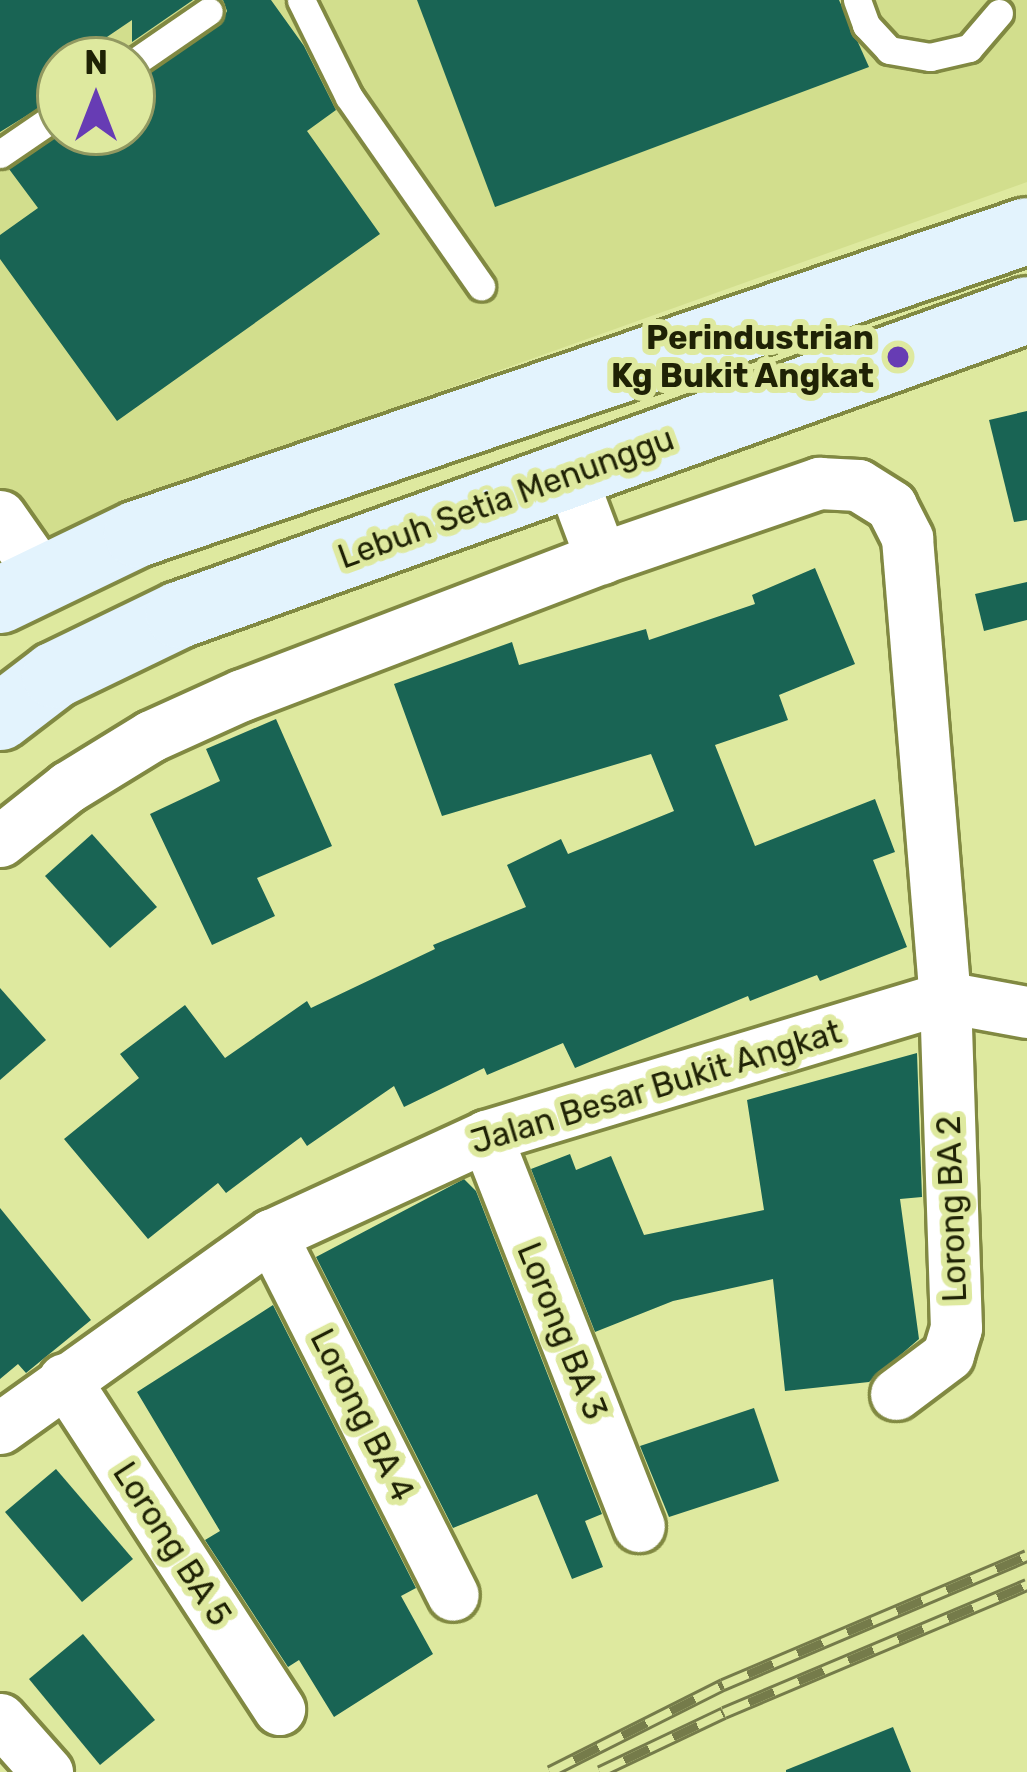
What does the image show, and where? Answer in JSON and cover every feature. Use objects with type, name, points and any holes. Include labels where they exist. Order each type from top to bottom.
[{"type":"street","points":[[0,516],[22,590],[137,534],[1027,231]]},
{"type":"street","name":"Lebuh Setia Menunggu","points":[[0,717],[55,675],[179,615],[1027,310]]},
{"type":"street","points":[[570,475],[601,558]]},
{"type":"street","name":"Lorong BA 2","points":[[0,841],[68,787],[151,736],[242,695],[601,558],[819,483],[857,485],[891,506],[907,538],[944,997],[956,1328],[948,1354],[896,1394]]},
{"type":"street","name":"Jalan Besar Bukit Angkat","points":[[0,1428],[271,1235],[485,1136],[944,997],[1027,1012]]},
{"type":"street","name":"Lorong BA 3","points":[[485,1136],[639,1526]]},
{"type":"street","name":"Lorong BA 4","points":[[271,1235],[452,1595]]},
{"type":"street","name":"Lorong BA 5","points":[[64,1379],[279,1709]]},
{"type":"street","points":[[0,1719],[47,1772]]},
{"type":"lane","points":[[301,0],[350,97],[481,286]]},
{"type":"lane","points":[[857,0],[866,25],[889,50],[931,58],[969,48],[1007,7]]},
{"type":"lane","points":[[156,47],[209,11]]},
{"type":"lane","points":[[0,154],[36,129]]},
{"type":"shaded area","points":[[0,0],[1027,0],[1027,182],[122,505],[0,561]]},
{"type":"building","points":[[0,0],[193,0],[141,36],[132,36],[132,20],[108,36],[36,36],[36,110],[0,132]]},
{"type":"building","points":[[223,0],[271,0],[304,46],[336,110],[307,131],[380,234],[117,421],[0,259],[0,235],[38,208],[9,169],[36,151],[36,156],[156,156],[156,66],[220,25],[227,11]]},
{"type":"building","points":[[417,0],[839,0],[869,67],[495,207]]},
{"type":"building","points":[[1027,411],[1027,520],[1014,522],[989,420]]},
{"type":"building","points":[[815,568],[855,664],[779,695],[788,720],[715,745],[755,846],[875,799],[895,852],[873,860],[907,947],[820,981],[817,975],[750,1001],[748,996],[575,1068],[563,1043],[487,1075],[484,1068],[404,1107],[394,1086],[307,1146],[301,1137],[226,1193],[218,1183],[148,1239],[64,1139],[139,1078],[120,1054],[185,1005],[225,1058],[307,1001],[311,1008],[435,949],[433,945],[526,907],[507,865],[561,839],[568,854],[674,811],[651,754],[442,816],[394,684],[512,642],[519,665],[646,629],[649,640],[755,604],[752,595]]},
{"type":"building","points":[[1027,582],[1027,620],[984,631],[975,594]]},
{"type":"building","points":[[276,719],[332,846],[257,878],[275,916],[212,945],[150,814],[220,781],[206,749]]},
{"type":"building","points":[[92,834],[157,907],[110,948],[45,876]]},
{"type":"building","points":[[0,988],[46,1040],[0,1080]]},
{"type":"building","points":[[917,1053],[922,1197],[900,1199],[919,1339],[869,1382],[785,1391],[773,1279],[673,1301],[595,1332],[531,1169],[570,1154],[576,1170],[611,1156],[644,1235],[764,1210],[747,1100]]},
{"type":"building","points":[[464,1179],[476,1191],[602,1514],[585,1521],[603,1567],[572,1579],[537,1494],[453,1528],[316,1257]]},
{"type":"building","points":[[0,1208],[91,1320],[26,1373],[18,1364],[0,1379]]},
{"type":"building","points":[[273,1305],[416,1588],[401,1596],[433,1654],[334,1717],[299,1660],[288,1667],[205,1540],[220,1531],[137,1392]]},
{"type":"building","points":[[754,1408],[779,1481],[669,1517],[640,1446]]},
{"type":"building","points":[[56,1469],[133,1559],[82,1602],[5,1512]]},
{"type":"building","points":[[83,1634],[155,1720],[100,1765],[29,1679]]},
{"type":"building","points":[[893,1727],[911,1772],[786,1772],[786,1770]]},
{"type":"railway","points":[[550,1772],[723,1685],[1027,1556]]},
{"type":"railway","points":[[600,1772],[724,1713],[1027,1585]]},
{"type":"place","name":"Perindustrian Kg Bukit Angkat","points":[[898,357]]}]
